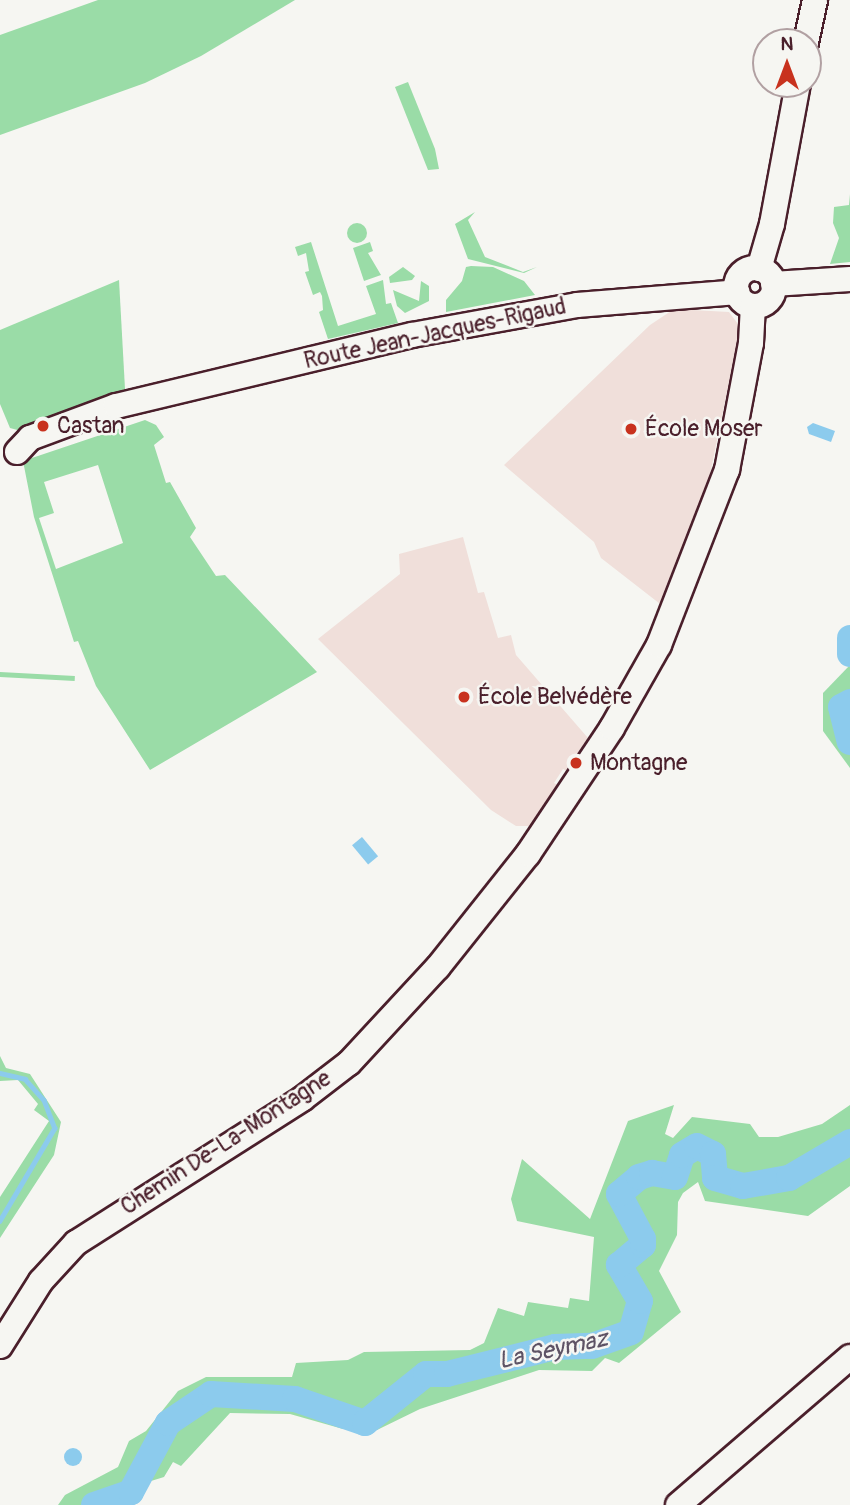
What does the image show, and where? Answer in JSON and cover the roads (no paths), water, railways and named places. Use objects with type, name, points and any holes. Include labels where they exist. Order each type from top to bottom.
[{"type":"street","points":[[809,28],[815,0]]},
{"type":"street","points":[[795,98],[772,224],[766,276],[767,301],[745,299],[741,274],[766,276],[850,279]]},
{"type":"street","name":"Route Jean-Jacques-Rigaud","points":[[8,456],[30,438],[116,405],[138,404],[496,318],[601,302],[745,299]]},
{"type":"street","name":"Chemin De-La-Montagne","points":[[0,1346],[41,1281],[76,1243],[302,1099],[349,1063],[438,967],[528,853],[612,728],[659,645],[727,470],[749,354],[745,299]]},
{"type":"street","points":[[678,1505],[850,1357]]},
{"type":"water","points":[[813,423],[835,431],[831,442],[809,434],[807,427]]},
{"type":"water","points":[[362,837],[378,856],[368,865],[352,845]]},
{"type":"water","points":[[73,1448],[79,1451],[82,1457],[79,1463],[73,1466],[67,1463],[64,1457],[67,1451]]},
{"type":"waterway","name":"La Seymaz","points":[[850,638],[850,654]]},
{"type":"waterway","name":"La Seymaz","points":[[850,702],[841,707],[850,742]]},
{"type":"waterway","points":[[0,1073],[25,1079],[44,1100],[55,1128],[0,1221]]},
{"type":"waterway","name":"La Seymaz","points":[[94,1505],[131,1492],[168,1423],[211,1394],[295,1399],[365,1423],[426,1374],[447,1374],[555,1347],[592,1346],[631,1332],[640,1301],[619,1265],[643,1245],[643,1239],[619,1194],[639,1177],[652,1173],[675,1177],[682,1155],[697,1146],[713,1154],[715,1178],[743,1186],[789,1178],[850,1142]]},
{"type":"place","name":"Castan","points":[[43,426]]},
{"type":"place","name":"École Moser","points":[[631,429]]},
{"type":"place","name":"École Belvédère","points":[[464,697]]},
{"type":"place","name":"Montagne","points":[[576,763]]}]
